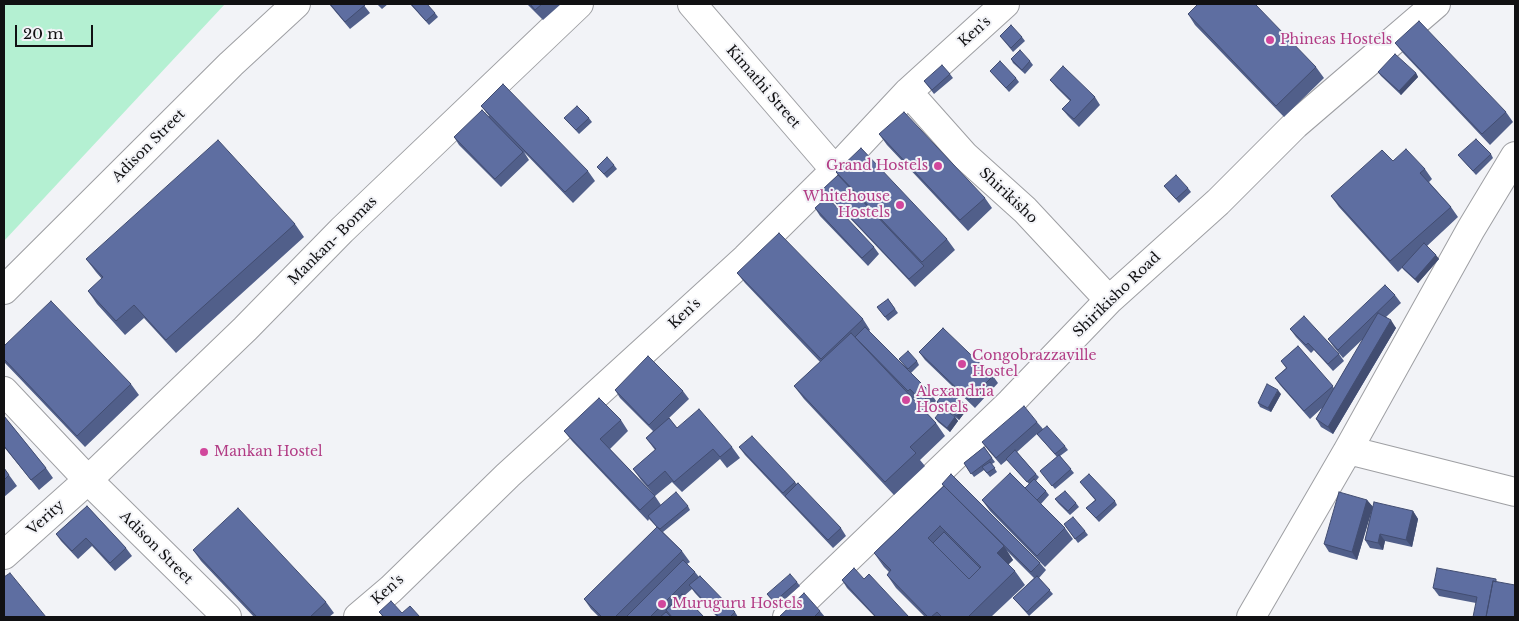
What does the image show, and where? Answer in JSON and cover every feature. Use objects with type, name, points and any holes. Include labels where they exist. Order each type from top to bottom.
[{"type":"street","name":"Adison Street","points":[[4,290],[231,64],[296,4]]},
{"type":"street","name":"Mankan- Bomas","points":[[88,480],[245,329],[342,230],[579,4]]},
{"type":"street","name":"Kimathi Street","points":[[692,4],[835,170]]},
{"type":"street","name":"Ken's","points":[[358,617],[391,589],[508,475],[746,258],[835,170],[908,92],[1005,4]]},
{"type":"street","name":"Shirikisho Road","points":[[787,617],[1011,402],[1109,300],[1218,202],[1295,125],[1436,4]]},
{"type":"street","name":"Shirikisho","points":[[908,92],[965,156],[1026,210],[1109,300]]},
{"type":"street","points":[[1257,616],[1471,229],[1515,156]]},
{"type":"street","name":"Adison Street","points":[[4,391],[88,480],[227,617]]},
{"type":"street","points":[[1348,450],[1515,492]]},
{"type":"street","name":"Verity","points":[[4,555],[88,480]]},
{"type":"green space","points":[[4,4],[225,4],[4,241]]},
{"type":"building","points":[[330,4],[363,4],[365,5],[345,22]]},
{"type":"building","points":[[411,4],[427,4],[435,13],[426,21]]},
{"type":"building","points":[[530,4],[542,4],[535,10]]},
{"type":"building","points":[[1198,4],[1255,4],[1316,67],[1276,106],[1188,14]]},
{"type":"building","points":[[1419,21],[1506,112],[1482,134],[1395,43]]},
{"type":"building","points":[[1011,25],[1022,37],[1011,48],[1000,36]]},
{"type":"building","points":[[1020,50],[1030,61],[1022,70],[1011,59]]},
{"type":"building","points":[[1395,54],[1416,73],[1399,91],[1378,72]]},
{"type":"building","points":[[1000,61],[1016,78],[1006,88],[990,71]]},
{"type":"building","points":[[942,65],[950,74],[932,90],[924,81]]},
{"type":"building","points":[[1063,66],[1095,97],[1074,119],[1062,109],[1071,100],[1050,80]]},
{"type":"building","points":[[503,84],[588,171],[565,192],[481,106]]},
{"type":"building","points":[[577,106],[589,118],[576,130],[564,118]]},
{"type":"building","points":[[482,110],[523,152],[495,179],[454,137]]},
{"type":"building","points":[[904,112],[985,198],[960,220],[879,134]]},
{"type":"building","points":[[1476,139],[1491,154],[1473,171],[1458,155]]},
{"type":"building","points":[[218,140],[295,224],[166,340],[134,305],[116,321],[88,291],[103,277],[86,259]]},
{"type":"building","points":[[861,148],[947,239],[922,262],[836,172]]},
{"type":"building","points":[[1406,149],[1425,169],[1420,173],[1451,207],[1390,261],[1331,196],[1382,150],[1393,161]]},
{"type":"building","points":[[607,157],[614,165],[604,174],[597,167]]},
{"type":"building","points":[[838,175],[924,266],[909,279],[823,189]]},
{"type":"building","points":[[1176,175],[1188,188],[1176,199],[1164,186]]},
{"type":"building","points":[[827,197],[874,247],[862,258],[815,208]]},
{"type":"building","points":[[779,233],[863,319],[821,359],[737,273]]},
{"type":"building","points":[[1424,243],[1436,255],[1415,279],[1402,267]]},
{"type":"building","points":[[1385,285],[1395,295],[1338,350],[1328,339]]},
{"type":"building","points":[[888,299],[895,309],[885,317],[877,307]]},
{"type":"building","points":[[51,301],[131,384],[77,436],[4,359],[4,346]]},
{"type":"building","points":[[1378,313],[1391,320],[1328,427],[1316,419]]},
{"type":"building","points":[[1304,316],[1339,354],[1328,364],[1308,343],[1306,345],[1290,329]]},
{"type":"building","points":[[865,327],[931,393],[922,402],[910,389],[908,391],[855,337]]},
{"type":"building","points":[[943,328],[993,376],[969,400],[919,352]]},
{"type":"building","points":[[851,333],[936,423],[910,447],[916,453],[885,482],[794,386]]},
{"type":"building","points":[[1298,346],[1333,386],[1304,411],[1275,378],[1287,368],[1281,361]]},
{"type":"building","points":[[908,351],[917,361],[908,369],[899,359]]},
{"type":"building","points":[[648,356],[683,391],[649,425],[615,390]]},
{"type":"building","points":[[1267,384],[1278,390],[1268,408],[1258,403]]},
{"type":"building","points":[[946,390],[965,404],[957,416],[937,402]]},
{"type":"building","points":[[599,398],[621,420],[600,439],[655,496],[640,510],[564,431]]},
{"type":"building","points":[[1024,406],[1037,422],[996,458],[982,442]]},
{"type":"building","points":[[943,408],[955,417],[947,428],[935,418]]},
{"type":"building","points":[[699,409],[732,447],[720,457],[713,449],[674,482],[665,471],[648,486],[633,469],[656,449],[646,438],[669,418],[677,428]]},
{"type":"building","points":[[4,416],[46,468],[31,480],[4,446]]},
{"type":"building","points":[[1047,426],[1065,446],[1055,454],[1037,434]]},
{"type":"building","points":[[752,436],[795,482],[783,493],[739,447]]},
{"type":"building","points":[[984,447],[992,458],[971,474],[964,463]]},
{"type":"building","points":[[1015,450],[1036,474],[1027,482],[1006,459]]},
{"type":"building","points":[[1059,455],[1071,469],[1052,486],[1040,471]]},
{"type":"building","points":[[990,462],[995,468],[987,473],[982,467]]},
{"type":"building","points":[[4,468],[9,475],[4,480]]},
{"type":"building","points":[[1010,473],[1065,528],[1037,556],[982,500]]},
{"type":"building","points":[[951,474],[1040,563],[1031,572],[942,484]]},
{"type":"building","points":[[1089,474],[1115,501],[1096,518],[1086,508],[1096,500],[1080,482]]},
{"type":"building","points":[[1034,479],[1046,491],[1037,500],[1025,488]]},
{"type":"building","points":[[798,483],[841,528],[828,540],[785,496]]},
{"type":"building","points":[[944,486],[1004,546],[997,553],[1015,571],[968,617],[942,617],[937,612],[928,617],[887,575],[891,570],[874,553]],"holes":[[[940,526],[981,567],[969,579],[928,538]]]},
{"type":"building","points":[[1065,491],[1076,503],[1068,511],[1055,499]]},
{"type":"building","points":[[676,492],[688,506],[660,529],[648,516]]},
{"type":"building","points":[[1339,492],[1367,500],[1352,552],[1324,544]]},
{"type":"building","points":[[1374,502],[1413,511],[1406,540],[1380,534],[1378,543],[1365,540]]},
{"type":"building","points":[[87,506],[126,548],[110,563],[86,538],[72,551],[56,534]]},
{"type":"building","points":[[238,508],[326,602],[310,617],[257,617],[193,550]]},
{"type":"building","points":[[1073,517],[1085,531],[1075,539],[1064,524]]},
{"type":"building","points":[[657,527],[682,551],[615,617],[602,617],[584,599]]},
{"type":"building","points":[[944,532],[980,568],[969,579],[933,543]]},
{"type":"building","points":[[683,560],[695,572],[650,617],[626,617]]},
{"type":"building","points":[[854,568],[864,579],[869,574],[909,617],[876,617],[842,580]]},
{"type":"building","points":[[1437,568],[1496,579],[1496,582],[1493,581],[1486,617],[1473,617],[1477,597],[1433,588]]},
{"type":"building","points":[[10,573],[46,617],[4,617],[4,577]]},
{"type":"building","points":[[790,574],[797,582],[774,602],[767,594]]},
{"type":"building","points":[[700,576],[735,612],[730,617],[719,617],[689,585]]},
{"type":"building","points":[[1037,576],[1050,590],[1027,612],[1013,598]]},
{"type":"building","points":[[1493,581],[1515,585],[1515,617],[1486,617]]},
{"type":"building","points":[[804,593],[820,611],[814,617],[779,617]]},
{"type":"building","points":[[682,594],[704,617],[672,617],[666,610]]},
{"type":"building","points":[[391,601],[402,613],[410,606],[420,617],[384,617],[379,612]]},
{"type":"building","points":[[666,612],[671,617],[660,617]]},
{"type":"place","name":"Phineas Hostels","points":[[1270,40]]},
{"type":"place","name":"Grand Hostels","points":[[938,166]]},
{"type":"place","name":"Whitehouse Hostels","points":[[900,205]]},
{"type":"place","name":"Congobrazzaville Hostel","points":[[962,364]]},
{"type":"place","name":"Alexandria Hostels","points":[[906,400]]},
{"type":"place","name":"Mankan Hostel","points":[[204,452]]},
{"type":"place","name":"Muruguru Hostels","points":[[662,604]]}]
